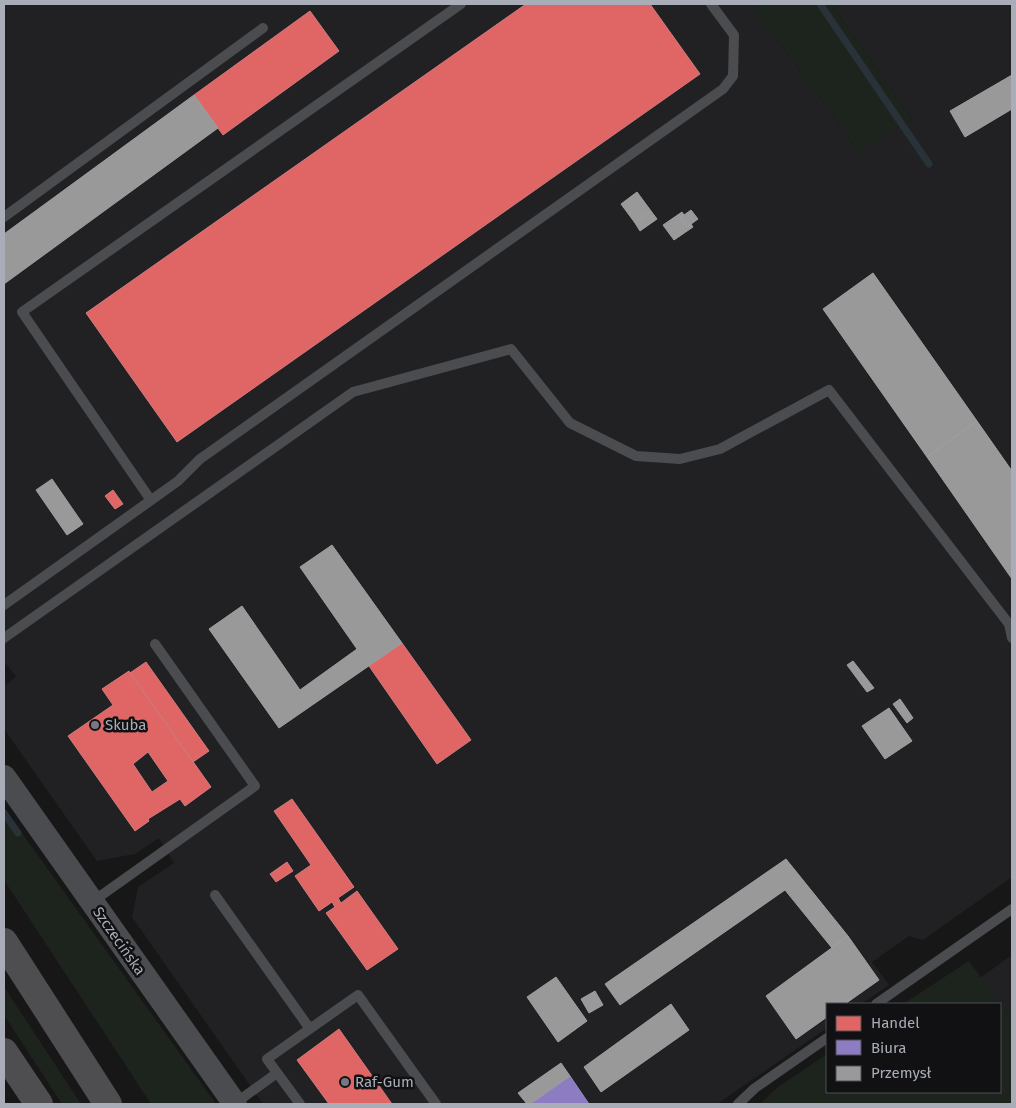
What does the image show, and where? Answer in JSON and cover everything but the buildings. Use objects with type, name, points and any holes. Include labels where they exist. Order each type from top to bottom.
[{"type":"highway","points":[[4,942],[108,1104]]},
{"type":"highway","points":[[4,1053],[24,1104]]},
{"type":"highway","points":[[4,1053],[39,1104]]},
{"type":"street","name":"Szczecińska","points":[[4,777],[235,1104]]},
{"type":"lane","points":[[150,499],[22,312],[461,4]]},
{"type":"lane","points":[[4,605],[178,480],[208,453],[723,89],[733,76],[734,35],[711,4]]},
{"type":"lane","points":[[4,217],[263,28]]},
{"type":"lane","points":[[4,638],[353,392],[512,349],[570,424],[636,456],[680,460],[720,449],[829,390],[1009,624],[1012,638]]},
{"type":"lane","points":[[92,902],[255,786],[155,644]]},
{"type":"lane","points":[[215,895],[310,1029]]},
{"type":"lane","points":[[877,1003],[1012,909]]},
{"type":"lane","points":[[300,1104],[267,1059],[358,996],[436,1104]]},
{"type":"lane","points":[[738,1104],[755,1088],[826,1039]]},
{"type":"lane","points":[[235,1104],[277,1073]]},
{"type":"shaded area","points":[[4,4],[751,4],[859,151],[912,119],[831,4],[1012,4],[1012,877],[923,940],[909,936],[872,962],[889,985],[862,1003],[826,1003],[826,1029],[717,1104],[263,1104],[132,917],[138,887],[174,863],[159,838],[135,854],[97,861],[4,729],[4,686],[16,677],[4,661]]},
{"type":"shaded area","points":[[751,4],[831,4],[912,119],[859,151]]},
{"type":"shaded area","points":[[4,808],[216,1104],[151,1104],[4,880]]},
{"type":"shaded area","points":[[1012,955],[1012,1021],[1001,1006],[1001,1003],[999,1003],[980,978]]},
{"type":"shaded area","points":[[969,961],[999,1003],[905,1003]]},
{"type":"shaded area","points":[[4,986],[81,1104],[62,1104],[4,1015]]},
{"type":"shaded area","points":[[1001,1005],[1012,1021],[1012,1104],[760,1104],[778,1087],[826,1055],[826,1093],[1001,1093]]},
{"type":"waterway","points":[[820,4],[929,164]]},
{"type":"waterway","points":[[4,813],[18,833]]},
{"type":"place","name":"Skuba","points":[[95,725]]},
{"type":"place","name":"Raf-Gum","points":[[345,1082]]}]
